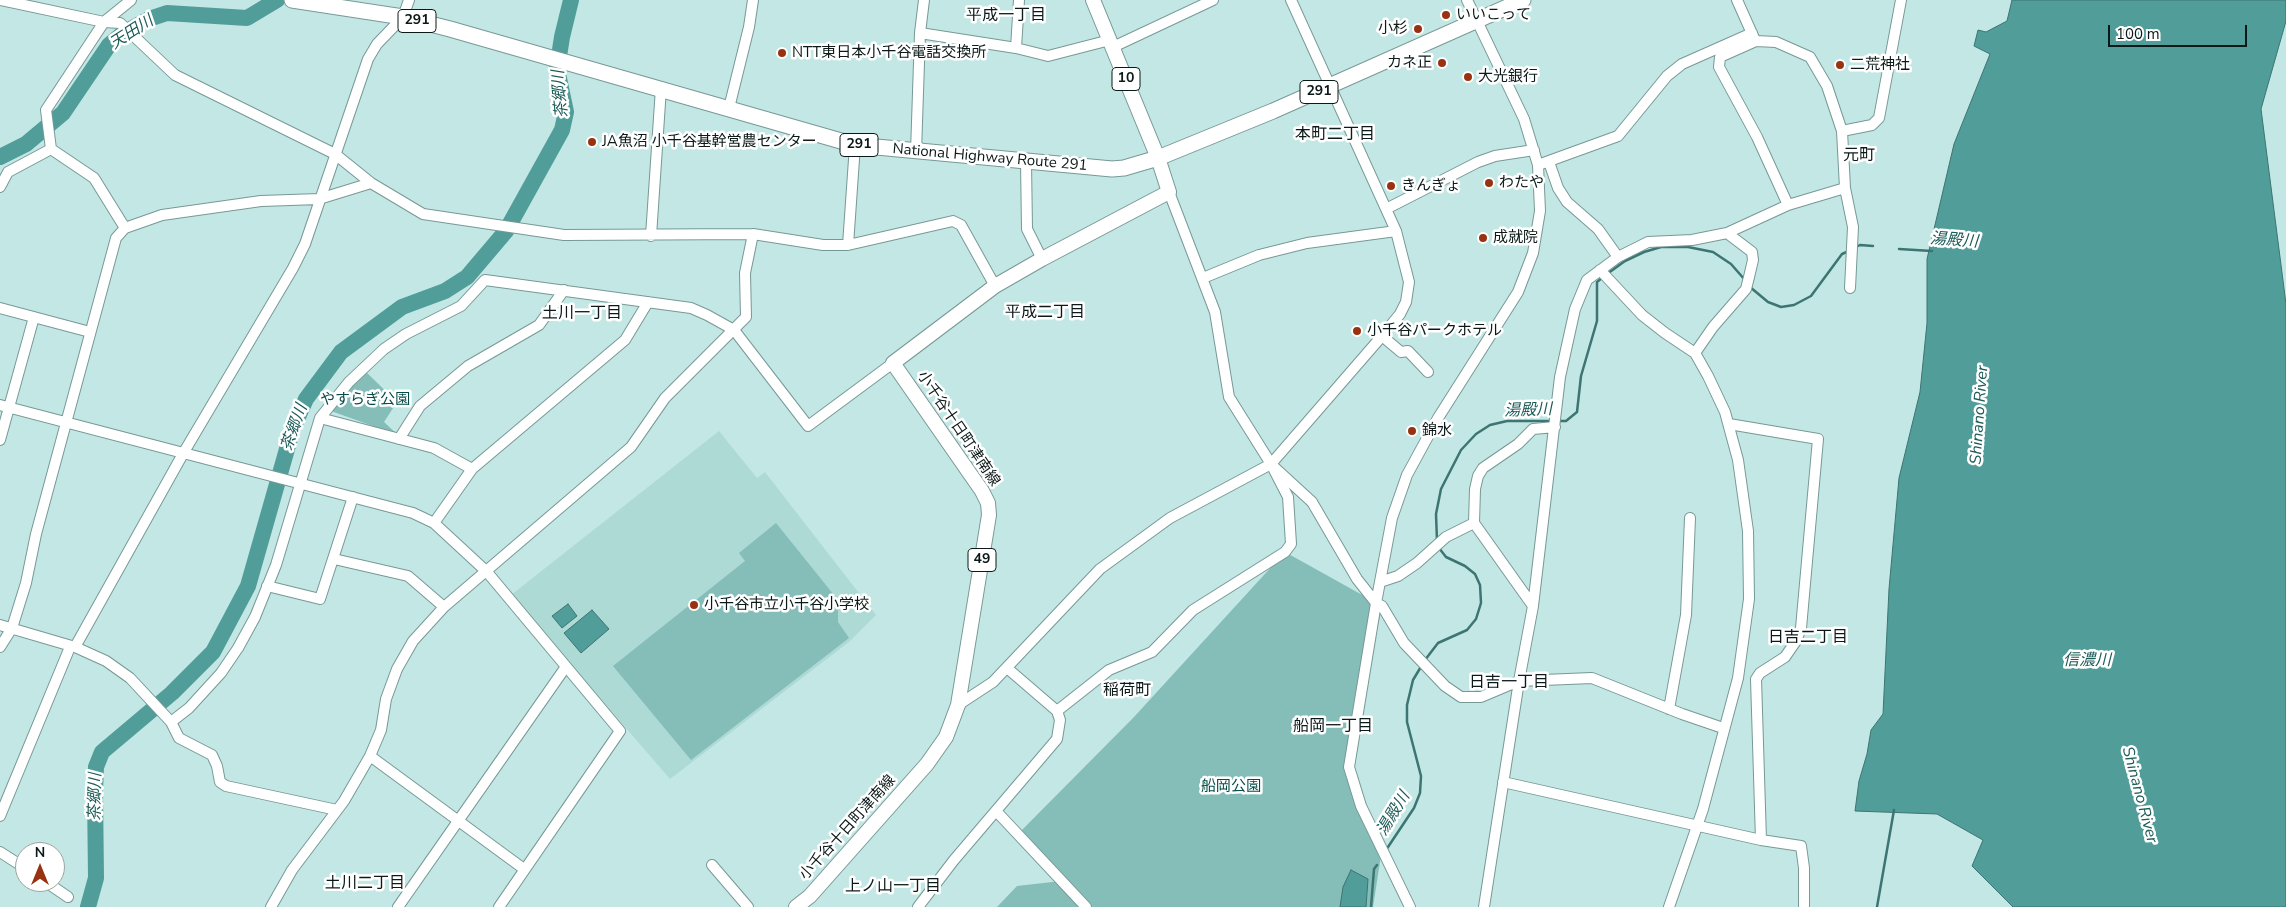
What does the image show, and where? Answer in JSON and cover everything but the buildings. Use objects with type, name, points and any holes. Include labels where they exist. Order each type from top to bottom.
[{"type":"highway","name":"National Highway Route 291","points":[[292,0],[402,17],[570,62],[855,145],[1112,169],[1124,168],[1158,158],[1330,87],[1523,0]]},
{"type":"main road","name":"10","points":[[1097,2],[1158,158]]},
{"type":"main road","points":[[893,363],[995,286],[1169,192],[1158,158]]},
{"type":"main road","name":"小千谷十日町津南線","points":[[796,907],[810,896],[927,764],[946,737],[958,705],[989,515],[988,503],[982,491],[893,363]]},
{"type":"street","points":[[1,0],[104,22],[120,23],[175,74],[335,154],[371,183],[423,214],[495,223],[564,235],[753,234],[823,245],[848,245],[953,221],[960,226],[995,286]]},
{"type":"street","points":[[124,228],[94,178],[51,149],[46,110],[104,22],[131,0]]},
{"type":"street","points":[[0,816],[72,648],[184,452],[293,268],[305,244],[368,59],[377,44],[402,17],[409,0]]},
{"type":"street","points":[[729,108],[749,27],[753,0]]},
{"type":"street","points":[[916,152],[920,33],[924,0]]},
{"type":"street","points":[[1016,48],[1019,0]]},
{"type":"street","points":[[920,33],[1016,48],[1048,56],[1112,44],[1213,0]]},
{"type":"street","points":[[958,705],[993,682],[1100,569],[1170,518],[1271,464],[1382,336],[1400,314],[1406,302],[1409,282],[1396,231],[1291,0]]},
{"type":"street","points":[[1467,0],[1524,119],[1534,150],[1567,202],[1598,229],[1618,257]]},
{"type":"street","points":[[1737,0],[1754,37]]},
{"type":"street","points":[[1842,132],[1872,125],[1879,118],[1901,0]]},
{"type":"street","points":[[1754,37],[1720,57],[1719,67],[1757,137],[1788,205]]},
{"type":"street","points":[[1544,163],[1618,136],[1666,76],[1682,64],[1754,37],[1776,42],[1810,57],[1827,86],[1842,132],[1845,188],[1854,227],[1850,288]]},
{"type":"street","points":[[651,236],[661,88]]},
{"type":"street","points":[[848,245],[855,145]]},
{"type":"street","points":[[0,187],[8,172],[51,149]]},
{"type":"street","points":[[1386,208],[1478,162],[1495,156],[1534,150]]},
{"type":"street","points":[[1026,162],[1026,229],[1042,259]]},
{"type":"street","points":[[1410,907],[1361,806],[1349,767],[1376,604],[1392,518],[1408,475],[1438,418],[1518,292],[1534,253],[1544,163]]},
{"type":"street","points":[[0,647],[12,628],[26,583],[38,525],[116,238],[124,228],[162,215],[261,201],[319,199],[371,183]]},
{"type":"street","points":[[1484,907],[1519,681],[1533,606],[1565,348],[1575,309],[1587,280],[1602,273],[1618,257],[1648,242],[1692,240],[1727,233],[1788,205],[1845,188]]},
{"type":"street","points":[[1057,711],[1109,670],[1152,652],[1193,610],[1285,552],[1291,544],[1288,497],[1271,464],[1229,397],[1215,312],[1169,192]]},
{"type":"street","points":[[1203,278],[1259,255],[1306,243],[1396,231]]},
{"type":"street","points":[[1695,353],[1713,327],[1746,289],[1753,260],[1752,252],[1727,233]]},
{"type":"street","points":[[275,905],[292,870],[337,810],[370,756],[382,730],[386,699],[397,669],[413,640],[444,607],[487,572],[630,447],[665,398],[746,317],[745,273],[753,234]]},
{"type":"street","points":[[1602,273],[1642,315],[1664,333],[1695,353],[1718,395],[1738,460],[1748,540],[1748,599],[1738,678],[1697,826],[1669,907]]},
{"type":"street","points":[[171,722],[189,708],[221,673],[238,648],[255,617],[267,586],[320,418],[348,382],[384,349],[406,334],[461,306],[485,280],[691,308],[734,330],[808,426],[893,363]]},
{"type":"street","points":[[399,439],[420,406],[468,366],[539,325],[564,290]]},
{"type":"street","points":[[434,523],[472,469],[625,340],[648,302]]},
{"type":"street","points":[[0,308],[90,332]]},
{"type":"street","points":[[0,440],[5,406],[34,317]]},
{"type":"street","points":[[1382,336],[1401,352],[1408,351],[1428,372]]},
{"type":"street","points":[[5,406],[413,513],[434,523],[487,572],[565,668],[620,731],[499,907]]},
{"type":"street","points":[[320,418],[434,448],[472,469]]},
{"type":"street","points":[[1533,606],[1474,523],[1475,489],[1478,476],[1484,468],[1518,444],[1534,429],[1555,423]]},
{"type":"street","points":[[1728,424],[1818,439],[1801,628],[1796,641],[1785,657],[1760,673],[1756,679],[1761,840]]},
{"type":"street","points":[[1271,464],[1312,502],[1357,579],[1376,604],[1382,606],[1404,643],[1445,686],[1461,697],[1481,697],[1519,681],[1592,678],[1723,728]]},
{"type":"street","points":[[267,586],[320,599],[354,497]]},
{"type":"street","points":[[1670,709],[1686,615],[1690,518]]},
{"type":"street","points":[[1380,582],[1398,576],[1441,542],[1474,523]]},
{"type":"street","points":[[334,560],[408,576],[444,607]]},
{"type":"street","points":[[0,625],[106,661],[130,678],[171,722],[179,738],[212,755],[217,766],[220,782],[226,786],[337,810]]},
{"type":"street","points":[[398,907],[565,668]]},
{"type":"street","points":[[918,907],[954,860],[1058,740],[1060,720],[1057,711],[1007,668]]},
{"type":"street","points":[[1738,678],[1756,679]]},
{"type":"street","points":[[370,756],[456,822],[524,869]]},
{"type":"street","points":[[1503,782],[1761,840],[1801,846],[1804,868],[1804,907]]},
{"type":"street","points":[[997,812],[1086,907]]},
{"type":"street","points":[[0,852],[15,862]]},
{"type":"street","points":[[712,865],[748,907]]},
{"type":"street","points":[[61,892],[68,897]]},
{"type":"shaded area","name":"小千谷市立小千谷小学校","points":[[719,431],[757,478],[765,472],[876,615],[849,642],[670,779],[511,595]]},
{"type":"green space","name":"やすらぎ公園","points":[[365,371],[397,402],[384,422],[398,435],[331,411]]},
{"type":"green space","points":[[776,523],[842,605],[838,610],[838,622],[849,638],[691,760],[613,666],[745,561],[739,553]]},
{"type":"green space","name":"船岡公園","points":[[1285,552],[1382,606],[1349,767],[1382,849],[1373,907],[997,907],[1017,886],[1061,881],[1018,834],[1134,717]]},
{"type":"water","name":"信濃川","points":[[2012,0],[2286,0],[2286,21],[2261,109],[2286,304],[2286,907],[2013,907],[1972,866],[1983,840],[1937,814],[1855,811],[1859,781],[1867,754],[1871,730],[1883,714],[1889,589],[1899,478],[1920,392],[1927,323],[1927,259],[1954,144],[1990,54],[1974,46],[1978,30],[1986,32],[2007,21]]},
{"type":"water","points":[[568,604],[577,616],[562,628],[552,616]]},
{"type":"water","points":[[592,610],[609,629],[581,653],[564,633]]},
{"type":"water","points":[[1351,870],[1368,879],[1366,907],[1340,907],[1343,887]]},
{"type":"waterway","name":"天田川","points":[[0,157],[26,144],[63,113],[109,45],[122,34],[149,19],[167,13],[247,18],[277,0]]},
{"type":"waterway","name":"茶郷川","points":[[88,907],[96,878],[96,767],[102,752],[172,693],[213,652],[248,586],[293,428],[306,399],[341,352],[402,307],[445,291],[467,277],[506,231],[562,130],[566,112],[557,69],[571,0]]},
{"type":"waterway","name":"湯殿川","points":[[1856,247],[1860,245],[1873,246]]},
{"type":"waterway","name":"湯殿川","points":[[1607,274],[1625,261],[1644,252],[1661,247],[1688,247],[1713,252],[1731,264],[1745,280]]},
{"type":"waterway","name":"湯殿川","points":[[1899,249],[1932,251]]},
{"type":"waterway","name":"湯殿川","points":[[1750,287],[1768,302],[1781,307],[1794,305],[1811,296],[1842,254],[1849,251]]},
{"type":"waterway","name":"湯殿川","points":[[1557,421],[1566,421],[1577,412],[1581,376],[1597,321],[1597,282],[1602,278]]},
{"type":"waterway","name":"湯殿川","points":[[1437,541],[1436,514],[1441,489],[1461,450],[1476,434],[1490,425],[1507,421],[1552,421]]},
{"type":"waterway","name":"湯殿川","points":[[1425,660],[1438,643],[1467,630],[1476,619],[1481,603],[1480,585],[1475,574],[1465,566],[1446,557],[1439,548]]},
{"type":"waterway","name":"湯殿川","points":[[1386,850],[1414,808],[1420,793],[1421,776],[1407,722],[1407,705],[1413,680],[1422,665]]},
{"type":"waterway","points":[[1877,907],[1894,810]]},
{"type":"waterway","name":"湯殿川","points":[[1371,907],[1374,869],[1377,865]]},
{"type":"place","name":"いいこって","points":[[1446,15]]},
{"type":"place","name":"小杉","points":[[1418,29]]},
{"type":"place","name":"NTT東日本小千谷電話交換所","points":[[782,53]]},
{"type":"place","name":"カネ正","points":[[1442,63]]},
{"type":"place","name":"二荒神社","points":[[1840,65]]},
{"type":"place","name":"大光銀行","points":[[1468,77]]},
{"type":"place","name":"JA魚沼 小千谷基幹営農センター","points":[[592,142]]},
{"type":"place","name":"わたや","points":[[1489,183]]},
{"type":"place","name":"きんぎょ","points":[[1391,186]]},
{"type":"place","name":"成就院","points":[[1483,238]]},
{"type":"place","name":"小千谷パークホテル","points":[[1357,331]]},
{"type":"place","name":"錦水","points":[[1412,431]]},
{"type":"place","name":"小千谷市立小千谷小学校","points":[[694,605]]},
{"type":"district","name":"平成一丁目","points":[[1006,16]]},
{"type":"district","name":"本町二丁目","points":[[1335,135]]},
{"type":"district","name":"元町","points":[[1859,156]]},
{"type":"district","name":"平成二丁目","points":[[1045,313]]},
{"type":"district","name":"土川一丁目","points":[[582,314]]},
{"type":"district","name":"日吉二丁目","points":[[1808,638]]},
{"type":"district","name":"日吉一丁目","points":[[1509,683]]},
{"type":"district","name":"稲荷町","points":[[1127,691]]},
{"type":"district","name":"船岡一丁目","points":[[1333,727]]},
{"type":"district","name":"土川二丁目","points":[[365,884]]},
{"type":"district","name":"上ノ山一丁目","points":[[893,887]]},
{"type":"water label","name":"Shinano River","points":[[1980,415]]},
{"type":"water label","name":"Shinano River","points":[[2139,795]]}]
